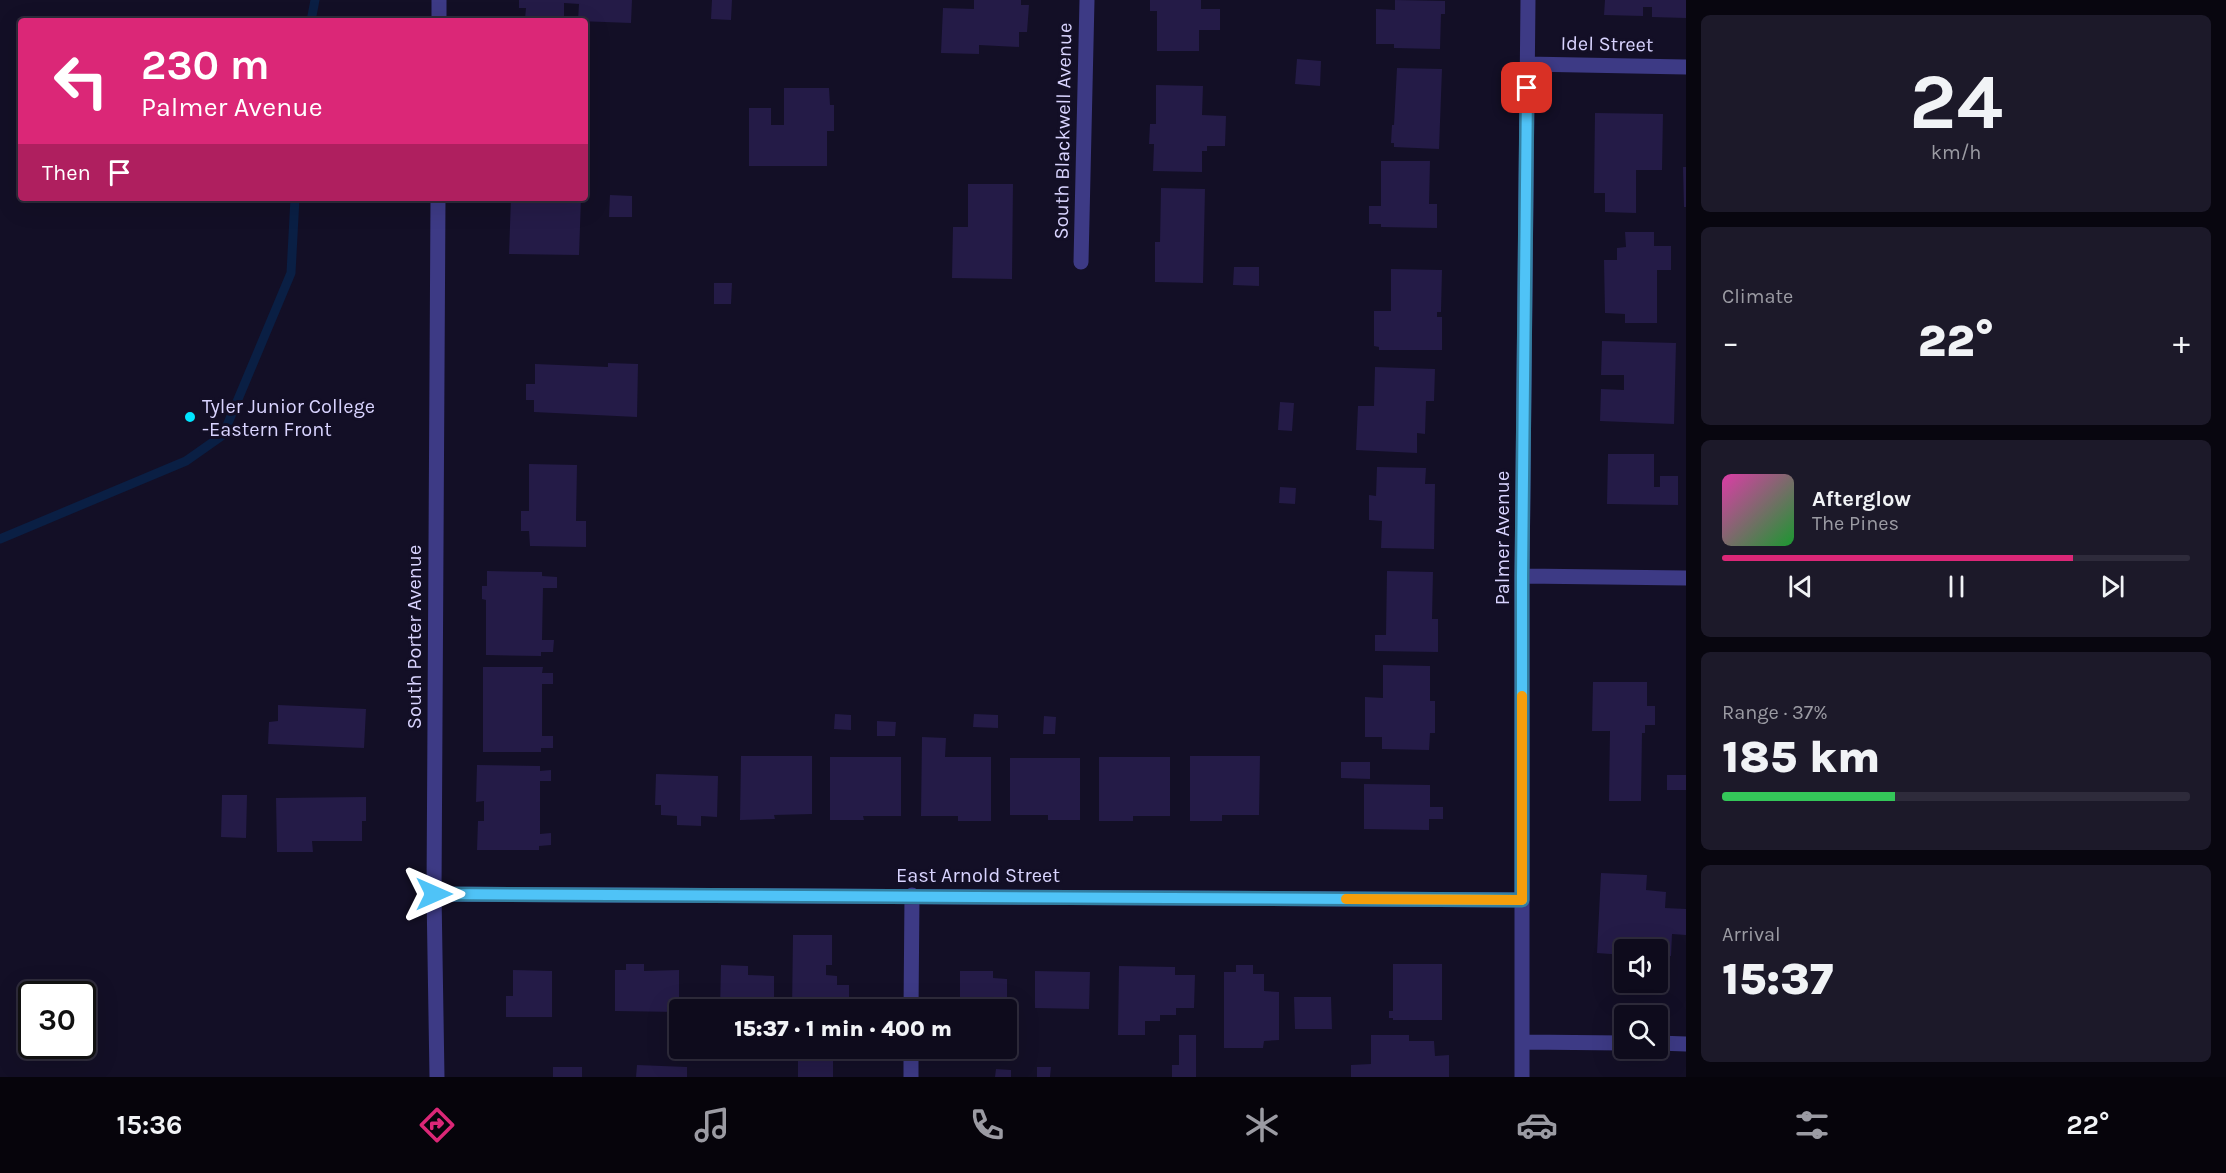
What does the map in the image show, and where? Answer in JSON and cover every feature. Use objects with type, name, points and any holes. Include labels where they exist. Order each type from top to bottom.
[{"type":"street","points":[[439,0],[439,18]]},
{"type":"street","name":"South Blackwell Avenue","points":[[1081,262],[1087,0]]},
{"type":"street","name":"Palmer Avenue","points":[[1522,1077],[1522,576],[1528,0]]},
{"type":"street","name":"Idel Street","points":[[1527,64],[1686,67]]},
{"type":"street","name":"South Porter Avenue","points":[[437,1077],[434,894],[438,201]]},
{"type":"street","points":[[1522,576],[1686,578]]},
{"type":"street","name":"East Arnold Street","points":[[434,894],[1522,900]]},
{"type":"street","points":[[911,999],[912,895]]},
{"type":"street","points":[[1522,1042],[1614,1043]]},
{"type":"street","points":[[1668,1043],[1686,1044]]},
{"type":"street","points":[[911,1059],[911,1077]]},
{"type":"building","points":[[519,0],[632,0],[631,23],[588,21],[588,18],[578,18],[579,4],[564,3],[564,18],[525,18],[526,8],[519,8]]},
{"type":"building","points":[[712,0],[732,0],[731,20],[711,19]]},
{"type":"building","points":[[974,0],[1021,0],[1021,5],[1029,5],[1027,32],[1019,32],[1019,47],[979,45],[979,54],[941,53],[943,8],[974,9]]},
{"type":"building","points":[[1150,0],[1201,0],[1201,9],[1220,9],[1220,30],[1199,30],[1199,51],[1157,51],[1157,11],[1150,11]]},
{"type":"building","points":[[1395,0],[1445,1],[1445,14],[1441,14],[1440,49],[1394,48],[1394,44],[1376,44],[1376,9],[1395,10]]},
{"type":"building","points":[[1605,0],[1686,0],[1686,18],[1652,17],[1652,7],[1643,7],[1643,16],[1604,15]]},
{"type":"building","points":[[1297,59],[1321,61],[1320,86],[1295,84]]},
{"type":"building","points":[[1397,68],[1442,69],[1439,149],[1394,147],[1394,143],[1391,143]]},
{"type":"building","points":[[1156,85],[1203,86],[1202,115],[1226,116],[1225,146],[1207,146],[1207,151],[1202,151],[1202,172],[1153,171],[1154,144],[1149,144],[1150,124],[1156,124]]},
{"type":"building","points":[[784,88],[829,88],[830,105],[834,105],[834,131],[827,131],[827,166],[749,166],[749,108],[771,108],[771,125],[784,125]]},
{"type":"building","points":[[1595,113],[1663,114],[1662,170],[1636,170],[1636,213],[1605,212],[1605,193],[1594,193]]},
{"type":"building","points":[[1381,161],[1430,161],[1429,204],[1437,204],[1437,228],[1381,227],[1381,224],[1369,224],[1369,206],[1381,206]]},
{"type":"building","points":[[1683,167],[1686,167],[1686,207],[1684,207]]},
{"type":"building","points":[[968,184],[1013,184],[1012,279],[952,278],[953,227],[968,227]]},
{"type":"building","points":[[1161,188],[1205,189],[1203,283],[1155,282],[1155,242],[1160,242]]},
{"type":"building","points":[[610,195],[632,196],[632,217],[609,217]]},
{"type":"building","points":[[511,201],[581,201],[579,255],[509,254]]},
{"type":"building","points":[[1625,232],[1654,232],[1654,246],[1671,246],[1671,270],[1657,270],[1657,323],[1625,323],[1625,314],[1605,313],[1604,260],[1617,260],[1617,248],[1626,247]]},
{"type":"building","points":[[1234,267],[1259,267],[1259,286],[1233,285]]},
{"type":"building","points":[[1391,269],[1442,270],[1441,312],[1437,312],[1437,317],[1442,317],[1442,350],[1379,350],[1379,347],[1374,346],[1374,311],[1391,311]]},
{"type":"building","points":[[714,283],[732,283],[731,304],[714,304]]},
{"type":"building","points":[[1602,341],[1676,343],[1674,424],[1600,421],[1601,389],[1624,390],[1624,375],[1601,375]]},
{"type":"building","points":[[608,363],[638,364],[637,417],[534,412],[534,400],[526,400],[526,384],[535,384],[535,364],[608,367]]},
{"type":"building","points":[[1375,367],[1435,369],[1434,401],[1426,401],[1425,434],[1417,433],[1417,453],[1356,450],[1358,406],[1374,406]]},
{"type":"building","points":[[1280,402],[1294,403],[1292,431],[1278,430]]},
{"type":"building","points":[[1608,454],[1654,454],[1654,487],[1660,487],[1660,476],[1678,476],[1678,505],[1607,504]]},
{"type":"building","points":[[529,464],[577,465],[576,521],[586,521],[586,547],[530,546],[529,531],[521,531],[521,511],[529,511]]},
{"type":"building","points":[[1377,467],[1426,468],[1425,484],[1435,484],[1434,549],[1381,548],[1382,521],[1369,520],[1369,495],[1376,496]]},
{"type":"building","points":[[1280,487],[1296,488],[1295,504],[1279,503]]},
{"type":"building","points":[[487,571],[542,572],[542,576],[557,577],[557,588],[543,588],[542,640],[554,640],[553,652],[541,652],[541,656],[486,655],[486,600],[482,599],[482,586],[487,586]]},
{"type":"building","points":[[1387,571],[1433,572],[1432,619],[1438,619],[1438,652],[1375,651],[1375,635],[1386,635]]},
{"type":"building","points":[[1383,665],[1430,666],[1430,701],[1435,701],[1435,733],[1430,733],[1429,750],[1382,749],[1382,737],[1365,737],[1365,697],[1383,698]]},
{"type":"building","points":[[483,667],[543,667],[542,673],[553,673],[553,684],[542,684],[542,736],[553,736],[553,748],[541,748],[541,752],[483,752]]},
{"type":"building","points":[[1593,682],[1647,682],[1647,706],[1655,706],[1655,725],[1645,725],[1645,733],[1642,733],[1641,801],[1609,801],[1610,731],[1592,731]]},
{"type":"building","points":[[278,705],[366,709],[364,748],[268,744],[269,722],[278,721]]},
{"type":"building","points":[[835,714],[851,715],[851,730],[834,729]]},
{"type":"building","points":[[974,714],[998,715],[998,728],[973,727]]},
{"type":"building","points":[[1044,716],[1056,717],[1055,734],[1043,734]]},
{"type":"building","points":[[877,721],[896,722],[895,736],[877,736]]},
{"type":"building","points":[[922,737],[946,738],[945,757],[991,757],[991,821],[958,821],[958,816],[921,816]]},
{"type":"building","points":[[741,756],[812,756],[812,814],[774,815],[775,819],[740,820]]},
{"type":"building","points":[[1190,756],[1260,756],[1259,815],[1222,815],[1222,821],[1190,821]]},
{"type":"building","points":[[830,757],[901,757],[901,816],[863,816],[864,820],[830,820]]},
{"type":"building","points":[[1099,757],[1170,757],[1170,816],[1133,816],[1133,821],[1099,821]]},
{"type":"building","points":[[1010,758],[1080,758],[1080,820],[1048,820],[1048,815],[1010,815]]},
{"type":"building","points":[[1341,762],[1370,762],[1370,779],[1341,778]]},
{"type":"building","points":[[477,765],[540,766],[540,771],[551,770],[551,781],[540,781],[540,834],[551,833],[551,845],[539,846],[539,850],[477,850],[478,821],[484,821],[484,801],[476,802]]},
{"type":"building","points":[[656,774],[718,776],[717,817],[701,816],[701,826],[677,825],[677,816],[661,815],[661,805],[655,805]]},
{"type":"building","points":[[1667,775],[1686,775],[1686,790],[1667,790]]},
{"type":"building","points":[[1364,784],[1430,785],[1430,807],[1443,807],[1443,819],[1429,819],[1429,830],[1364,829]]},
{"type":"building","points":[[222,795],[247,795],[246,838],[221,837]]},
{"type":"building","points":[[366,797],[366,821],[362,821],[362,841],[312,841],[313,852],[277,852],[276,798]]},
{"type":"building","points":[[1601,873],[1647,875],[1646,890],[1666,892],[1665,908],[1686,909],[1686,935],[1672,934],[1671,956],[1668,956],[1668,939],[1614,939],[1614,954],[1597,953]]},
{"type":"building","points":[[793,935],[832,935],[832,965],[826,965],[826,975],[837,976],[837,985],[849,985],[849,999],[792,999]]},
{"type":"building","points":[[626,964],[644,964],[644,971],[679,970],[679,999],[669,999],[669,1012],[615,1011],[615,970],[626,970]]},
{"type":"building","points":[[1393,964],[1442,964],[1442,1020],[1393,1020],[1389,1018],[1389,1011],[1393,1011]]},
{"type":"building","points":[[721,965],[748,966],[748,975],[774,976],[774,999],[720,999]]},
{"type":"building","points":[[1236,965],[1253,965],[1253,974],[1264,974],[1264,991],[1279,992],[1279,1040],[1264,1041],[1263,1048],[1224,1048],[1224,972],[1236,972]]},
{"type":"building","points":[[1119,966],[1175,967],[1175,975],[1195,975],[1194,1008],[1176,1008],[1176,1015],[1160,1015],[1160,1021],[1145,1021],[1145,1035],[1118,1035]]},
{"type":"building","points":[[513,970],[552,971],[552,1017],[506,1017],[506,996],[513,996]]},
{"type":"building","points":[[960,971],[993,971],[993,978],[1007,979],[1007,999],[960,999]]},
{"type":"building","points":[[1035,971],[1090,972],[1089,1009],[1035,1008]]},
{"type":"building","points":[[1294,997],[1331,997],[1332,1029],[1295,1029]]},
{"type":"building","points":[[1179,1035],[1196,1035],[1196,1077],[1172,1077],[1172,1065],[1179,1065]]},
{"type":"building","points":[[1371,1035],[1409,1035],[1409,1041],[1434,1041],[1435,1056],[1449,1055],[1449,1077],[1351,1077],[1351,1065],[1371,1064]]},
{"type":"building","points":[[798,1059],[833,1059],[833,1077],[798,1077]]},
{"type":"building","points":[[637,1065],[687,1067],[687,1077],[636,1077]]},
{"type":"building","points":[[553,1067],[582,1067],[582,1077],[553,1077]]},
{"type":"building","points":[[1037,1067],[1051,1067],[1050,1077],[1037,1077]]},
{"type":"building","points":[[996,1069],[1011,1070],[1011,1077],[995,1077]]},
{"type":"waterway","points":[[312,18],[315,0]]},
{"type":"waterway","points":[[0,539],[186,461],[223,435],[291,273],[295,201]]},
{"type":"slow traffic","points":[[1346,899],[1522,900],[1522,696]]},
{"type":"place","name":"Tyler Junior College -Eastern Front","points":[[190,417]]},
{"type":"route","points":[[434,894],[1522,900],[1522,576],[1527,88]]}]
